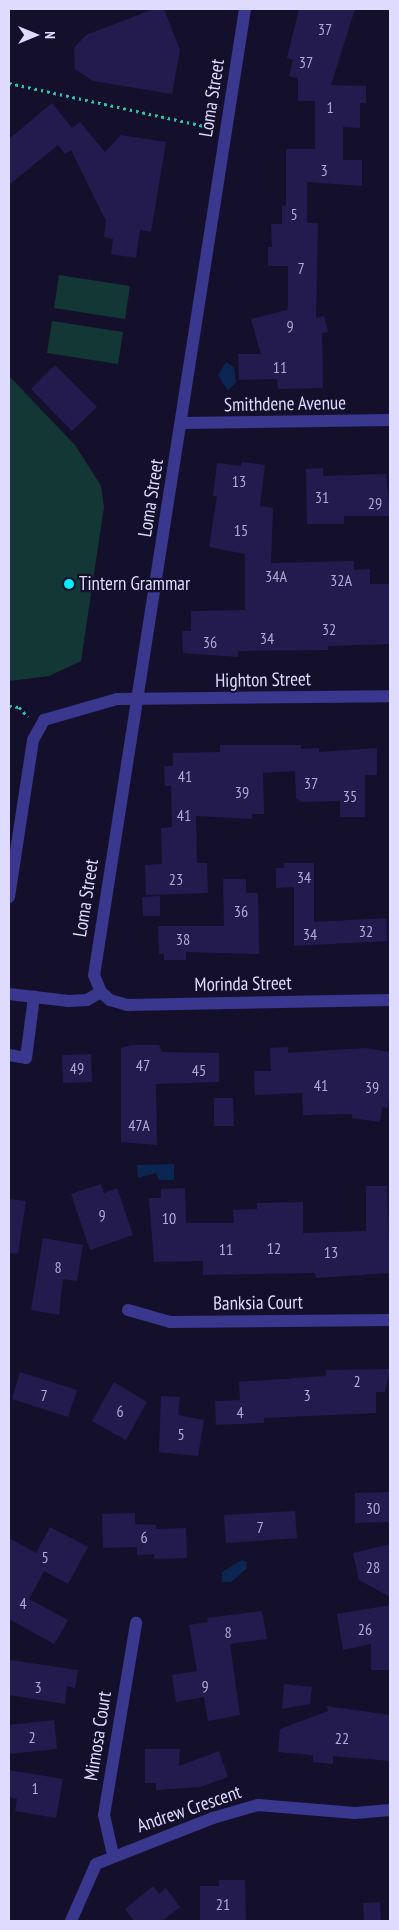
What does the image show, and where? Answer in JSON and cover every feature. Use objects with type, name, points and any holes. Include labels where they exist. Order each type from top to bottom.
[{"type":"street","name":"Loma Street","points":[[101,992],[94,975],[94,965],[182,422],[245,9]]},
{"type":"street","name":"Smithdene Avenue","points":[[182,422],[390,420]]},
{"type":"street","name":"Highton Street","points":[[38,727],[56,714],[106,700],[390,696]]},
{"type":"street","points":[[9,897],[38,727]]},
{"type":"street","points":[[9,994],[69,1001],[86,1000],[101,992]]},
{"type":"street","name":"Morinda Street","points":[[101,992],[110,1000],[127,1005],[390,1000]]},
{"type":"street","points":[[9,1055],[26,1058],[34,997]]},
{"type":"street","name":"Banksia Court","points":[[128,1310],[170,1322],[390,1320]]},
{"type":"street","name":"Mimosa Court","points":[[113,1855],[104,1816],[136,1623]]},
{"type":"street","name":"Andrew Crescent","points":[[71,1921],[90,1872],[113,1855],[258,1805],[355,1812],[390,1810]]},
{"type":"path","points":[[9,83],[205,126]]},
{"type":"path","points":[[9,706],[19,707],[38,727]]},
{"type":"green space","points":[[59,275],[130,286],[125,319],[54,308]]},
{"type":"green space","points":[[52,321],[123,332],[118,364],[47,353]]},
{"type":"green space","points":[[9,376],[75,445],[101,486],[104,507],[81,661],[49,676],[10,681]]},
{"type":"water","points":[[226,362],[234,367],[236,382],[228,391],[218,375]]},
{"type":"water","points":[[174,1164],[174,1180],[159,1180],[156,1173],[138,1178],[137,1165]]},
{"type":"water","points":[[242,1560],[247,1562],[246,1569],[231,1582],[222,1582],[222,1572]]},
{"type":"building","points":[[154,9],[164,9],[180,50],[172,94],[93,81],[75,69],[74,48],[86,35]]},
{"type":"building","points":[[299,9],[355,9],[331,85],[366,86],[366,103],[360,103],[360,128],[343,127],[343,160],[362,160],[362,186],[307,182],[307,223],[318,223],[316,318],[324,316],[328,332],[322,333],[323,388],[278,389],[277,379],[239,380],[238,354],[261,354],[251,319],[287,310],[288,306],[288,266],[268,266],[268,247],[272,247],[271,224],[282,224],[282,206],[286,205],[286,149],[315,149],[315,101],[298,101],[298,78],[289,76],[293,60],[287,58]]},
{"type":"building","points":[[52,103],[72,128],[80,122],[105,152],[121,135],[166,142],[151,232],[140,230],[136,258],[111,254],[113,239],[104,237],[106,221],[71,150],[65,154],[58,145],[9,185],[9,139]]},
{"type":"building","points":[[55,365],[97,407],[72,431],[31,389]]},
{"type":"building","points":[[242,462],[265,465],[260,506],[273,508],[271,563],[354,561],[354,570],[370,569],[370,584],[390,584],[390,644],[328,646],[328,650],[238,651],[238,657],[183,653],[182,631],[191,631],[191,611],[245,610],[245,554],[209,547],[217,496],[213,496],[217,463],[241,466]]},
{"type":"building","points":[[323,468],[323,476],[386,474],[390,516],[344,516],[344,524],[307,524],[306,469]]},
{"type":"building","points":[[220,745],[301,745],[301,749],[319,748],[319,752],[377,748],[377,775],[365,775],[365,817],[340,817],[340,801],[301,802],[296,798],[295,771],[263,773],[264,814],[252,814],[252,819],[196,816],[197,863],[207,863],[208,893],[146,895],[145,865],[162,864],[161,828],[172,827],[171,786],[165,786],[164,766],[173,766],[173,753],[220,752]]},
{"type":"building","points":[[284,863],[314,863],[314,922],[386,918],[387,941],[294,946],[294,887],[276,888],[276,868],[284,868]]},
{"type":"building","points":[[223,879],[246,879],[246,893],[258,893],[259,954],[186,952],[186,960],[164,960],[164,954],[159,954],[158,926],[224,926]]},
{"type":"building","points":[[160,896],[160,916],[143,916],[142,897]]},
{"type":"building","points":[[132,1045],[159,1045],[162,1052],[219,1053],[219,1082],[156,1084],[157,1145],[121,1142],[121,1048]]},
{"type":"building","points":[[288,1047],[288,1053],[365,1048],[390,1052],[388,1108],[382,1107],[380,1122],[352,1118],[352,1114],[303,1115],[302,1093],[255,1095],[254,1071],[271,1071],[270,1048]]},
{"type":"building","points":[[91,1054],[92,1082],[63,1083],[62,1055]]},
{"type":"building","points":[[214,1098],[233,1098],[234,1126],[214,1126]]},
{"type":"building","points":[[101,1184],[104,1193],[117,1188],[133,1235],[90,1250],[71,1194]]},
{"type":"building","points":[[366,1186],[387,1186],[390,1273],[316,1278],[315,1273],[203,1275],[203,1261],[154,1262],[149,1198],[161,1198],[161,1189],[185,1188],[186,1223],[234,1223],[233,1210],[257,1209],[257,1203],[303,1202],[303,1233],[366,1231]]},
{"type":"building","points":[[9,1199],[26,1201],[18,1254],[9,1253]]},
{"type":"building","points":[[43,1238],[83,1245],[77,1281],[63,1279],[59,1315],[31,1310]]},
{"type":"building","points":[[390,1369],[385,1392],[376,1392],[376,1413],[264,1418],[264,1423],[216,1425],[215,1401],[240,1400],[239,1382],[326,1376],[326,1370]]},
{"type":"building","points":[[20,1372],[77,1390],[68,1417],[12,1399]]},
{"type":"building","points":[[114,1382],[147,1402],[126,1440],[92,1421]]},
{"type":"building","points":[[161,1396],[180,1397],[178,1415],[204,1420],[198,1456],[159,1452]]},
{"type":"building","points":[[390,1492],[390,1522],[355,1523],[355,1493]]},
{"type":"building","points":[[295,1511],[297,1538],[226,1543],[224,1515]]},
{"type":"building","points":[[135,1513],[135,1524],[156,1525],[156,1529],[186,1528],[187,1558],[154,1559],[154,1554],[137,1555],[137,1547],[103,1548],[102,1514]]},
{"type":"building","points":[[50,1527],[88,1547],[68,1584],[44,1571],[29,1599],[68,1620],[54,1644],[9,1619],[9,1538],[36,1553]]},
{"type":"building","points":[[390,1544],[390,1597],[359,1580],[353,1553]]},
{"type":"building","points":[[390,1605],[390,1670],[371,1670],[371,1644],[343,1650],[337,1614]]},
{"type":"building","points":[[262,1611],[267,1639],[230,1644],[240,1715],[208,1721],[204,1697],[176,1702],[172,1675],[197,1671],[189,1625],[208,1622],[207,1618]]},
{"type":"building","points":[[10,1660],[78,1670],[75,1688],[67,1686],[65,1704],[9,1695]]},
{"type":"building","points":[[284,1684],[312,1687],[310,1704],[282,1709]]},
{"type":"building","points":[[326,1706],[390,1715],[390,1761],[333,1756],[333,1764],[313,1762],[313,1755],[278,1752],[280,1729],[328,1711]]},
{"type":"building","points":[[54,1720],[57,1749],[9,1754],[9,1725]]},
{"type":"building","points":[[145,1749],[180,1749],[179,1766],[219,1751],[228,1777],[200,1787],[156,1790],[156,1783],[145,1783]]},
{"type":"building","points":[[9,1770],[63,1779],[56,1818],[15,1811],[17,1799],[9,1797]]},
{"type":"building","points":[[219,1880],[245,1880],[246,1921],[200,1921],[200,1886],[219,1886]]},
{"type":"building","points":[[153,1886],[159,1894],[166,1888],[180,1907],[162,1921],[134,1921],[125,1909]]},
{"type":"building","points":[[380,1902],[381,1921],[364,1921],[363,1903]]},
{"type":"place","name":"Tintern Grammar","points":[[69,584]]}]
